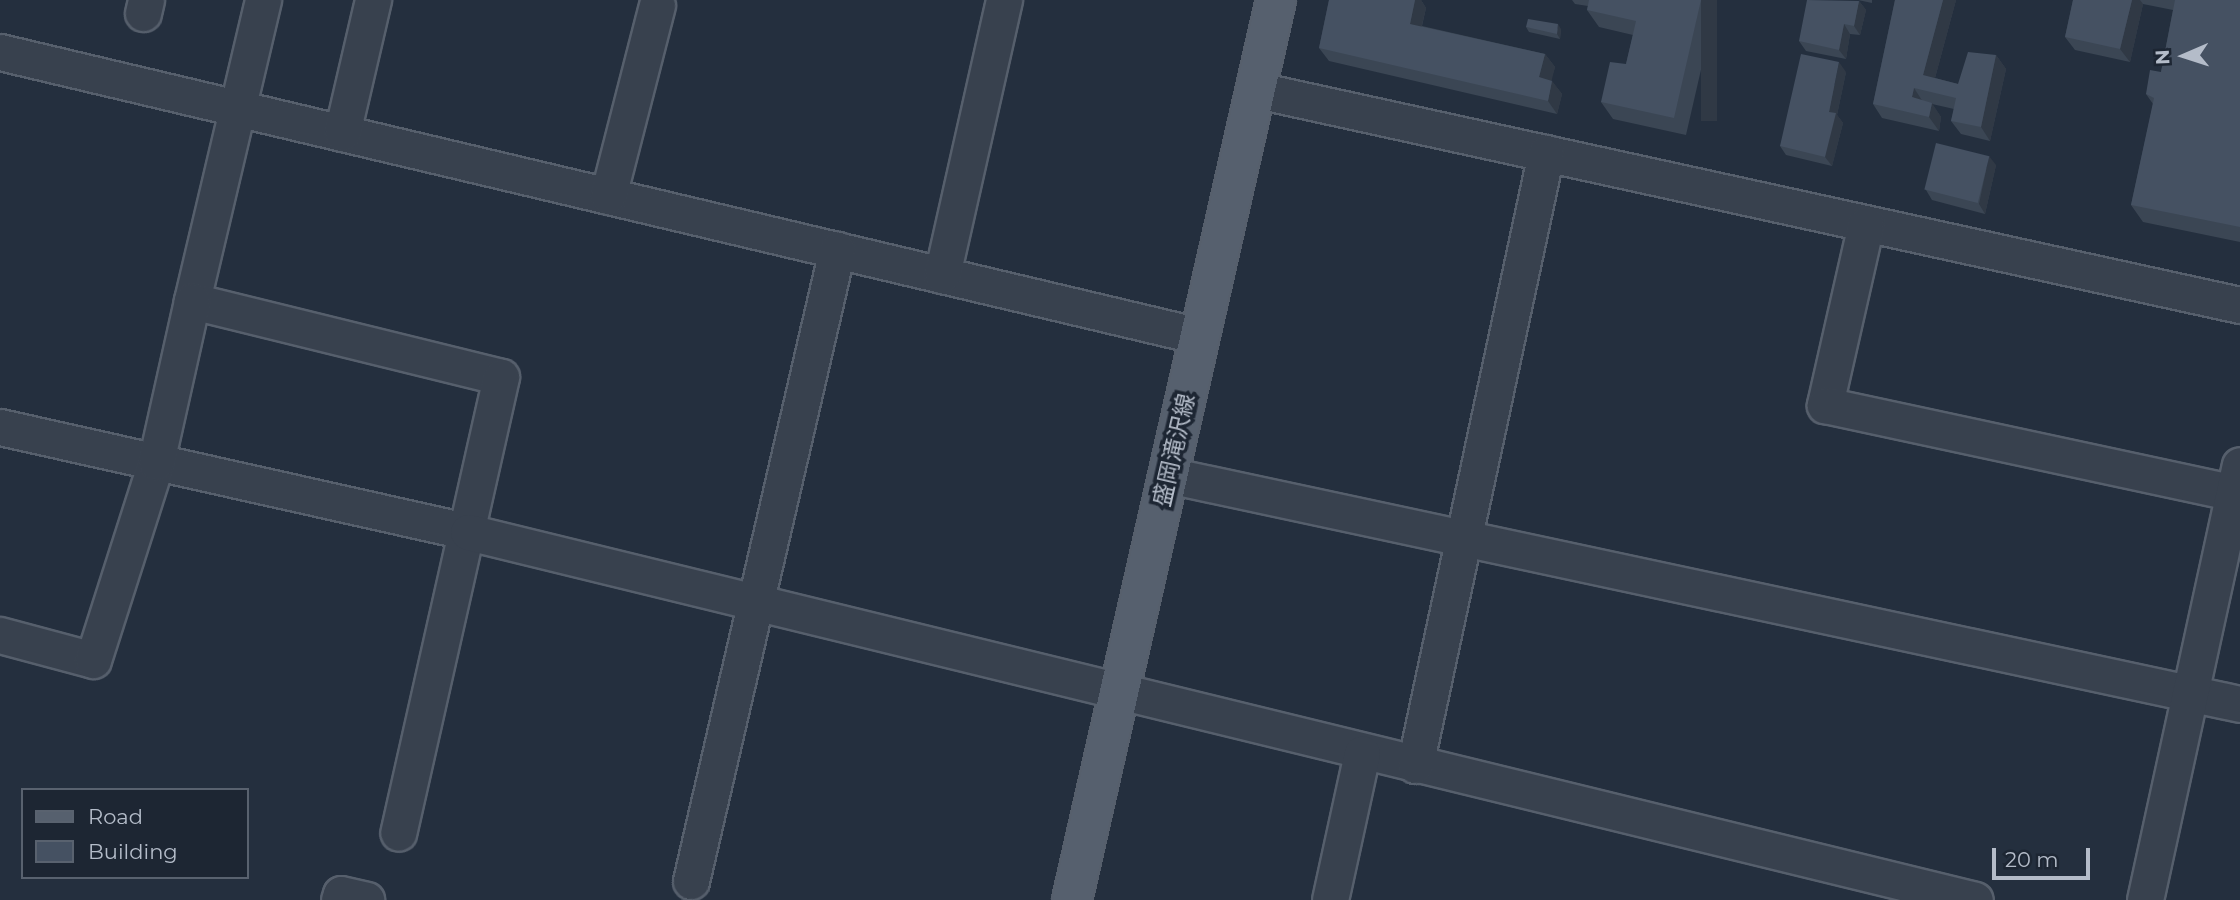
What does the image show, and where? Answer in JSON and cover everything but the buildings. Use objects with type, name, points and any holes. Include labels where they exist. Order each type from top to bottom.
[{"type":"main road","name":"盛岡滝沢線","points":[[1072,900],[1276,0]]},
{"type":"street","points":[[0,635],[93,660],[156,462],[263,0]]},
{"type":"street","points":[[342,132],[373,0]]},
{"type":"street","points":[[942,275],[1004,0]]},
{"type":"street","points":[[608,196],[649,2]]},
{"type":"street","points":[[0,52],[1200,336]]},
{"type":"street","points":[[1257,90],[2240,305]]},
{"type":"street","points":[[1415,765],[1546,153]]},
{"type":"street","points":[[1866,224],[1825,405],[2236,497],[2145,900]]},
{"type":"street","points":[[691,881],[837,250]]},
{"type":"street","points":[[192,300],[501,377],[398,833]]},
{"type":"street","points":[[0,427],[468,532],[1118,694],[1975,900]]},
{"type":"street","points":[[1168,475],[2240,704]]},
{"type":"street","points":[[1330,900],[1362,752]]},
{"type":"street","points":[[339,900],[341,894],[366,900]]}]
